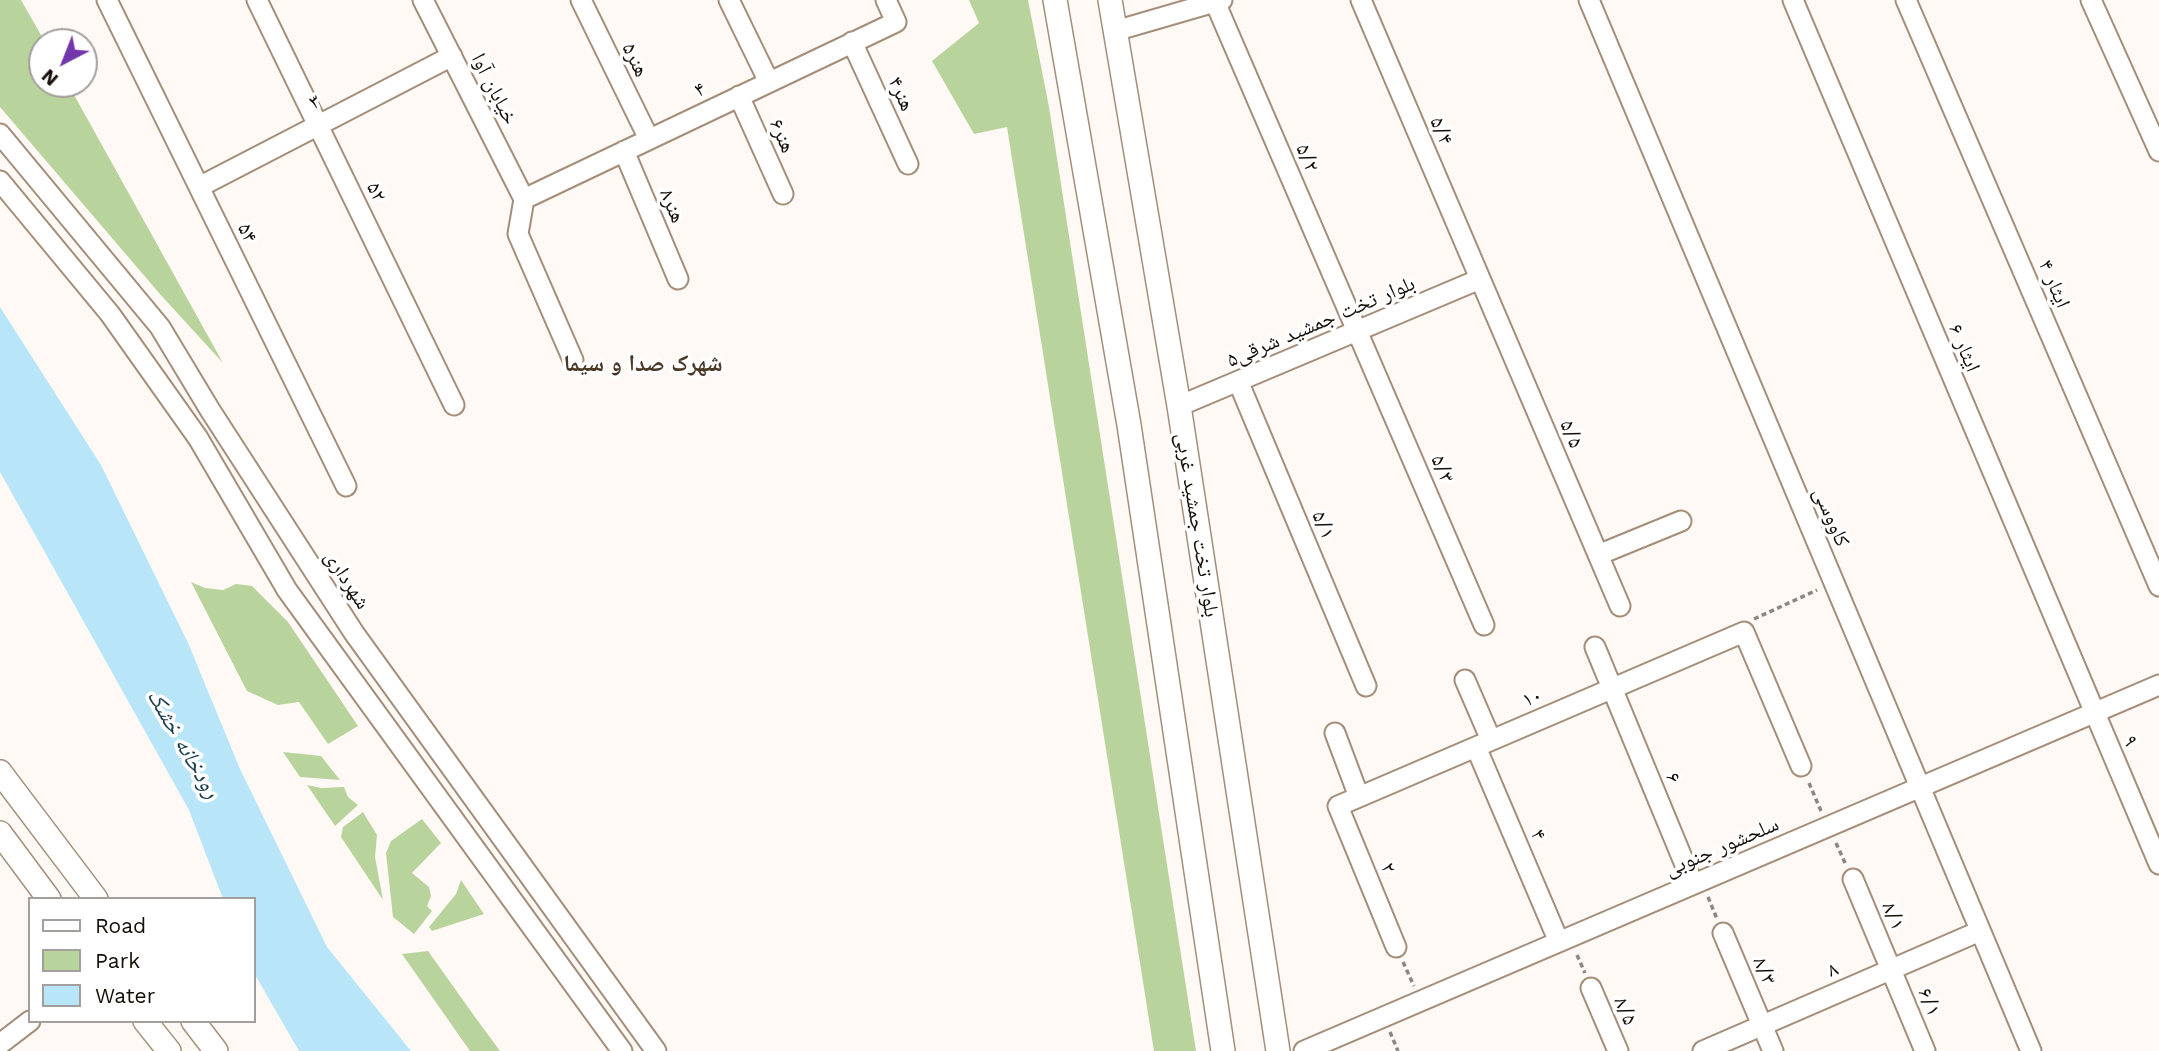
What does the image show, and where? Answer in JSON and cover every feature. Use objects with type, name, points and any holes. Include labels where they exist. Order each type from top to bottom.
[{"type":"main road","points":[[1055,0],[1129,425],[1223,1051]]},
{"type":"main road","name":"بلوار تخت جمشید غربی","points":[[1110,0],[1179,406],[1278,1051]]},
{"type":"main road","points":[[0,772],[94,897]]},
{"type":"main road","points":[[0,833],[48,897]]},
{"type":"main road","points":[[147,1023],[169,1051]]},
{"type":"main road","points":[[195,1023],[216,1051]]},
{"type":"street","name":"۵۴","points":[[107,0],[346,486]]},
{"type":"street","name":"۵۲","points":[[257,0],[454,405]]},
{"type":"street","name":"خیابان آوا","points":[[423,0],[524,199]]},
{"type":"street","name":"هنر۵","points":[[581,0],[649,139]]},
{"type":"street","points":[[729,0],[769,82]]},
{"type":"street","name":"۴","points":[[524,199],[896,22],[886,0]]},
{"type":"street","name":"۵/۴","points":[[1361,0],[1480,279]]},
{"type":"street","name":"کاووسی","points":[[1588,0],[2031,1051]]},
{"type":"street","name":"ایثار ۶","points":[[1793,0],[2093,713]]},
{"type":"street","name":"ایثار ۴","points":[[1906,0],[2159,586]]},
{"type":"street","points":[[2091,0],[2159,151]]},
{"type":"street","points":[[1115,31],[1169,7],[1219,1]]},
{"type":"street","name":"۵/۲","points":[[1219,1],[1357,331]]},
{"type":"street","name":"هنر۴","points":[[852,42],[908,164]]},
{"type":"street","name":"۳","points":[[199,187],[452,56]]},
{"type":"street","name":"هنر۶","points":[[739,96],[783,194]]},
{"type":"street","name":"شهرداری","points":[[0,134],[160,327],[210,410],[354,633],[656,1051]]},
{"type":"street","name":"هنر۸","points":[[624,151],[678,279]]},
{"type":"street","points":[[0,181],[110,314],[198,438],[287,590],[622,1051]]},
{"type":"street","points":[[524,199],[518,234],[573,360]]},
{"type":"street","name":"بلوار تخت جمشید شرقی۵","points":[[1179,406],[1480,279]]},
{"type":"street","name":"۵/۵","points":[[1480,279],[1620,606]]},
{"type":"street","name":"۵/۳","points":[[1357,331],[1484,625]]},
{"type":"street","name":"۵/۱","points":[[1238,381],[1366,686]]},
{"type":"street","points":[[1598,555],[1681,521]]},
{"type":"street","points":[[1744,632],[1801,766]]},
{"type":"street","name":"۱۰","points":[[1338,806],[1744,632]]},
{"type":"street","name":"۶","points":[[1595,647],[1697,883]]},
{"type":"street","name":"۴","points":[[1465,680],[1483,743],[1564,940]]},
{"type":"street","name":"سلحشور جنوبی","points":[[1304,1051],[2159,685]]},
{"type":"street","name":"۹","points":[[2093,713],[2159,864]]},
{"type":"street","points":[[1335,733],[1359,797]]},
{"type":"street","name":"۲","points":[[1338,806],[1396,947]]},
{"type":"street","name":"۸/۱","points":[[1853,879],[1891,970]]},
{"type":"street","name":"۸","points":[[1703,1051],[1980,931]]},
{"type":"street","name":"۸/۳","points":[[1723,933],[1773,1051]]},
{"type":"street","name":"۶/۱","points":[[1891,970],[1925,1051]]},
{"type":"street","name":"۸/۵","points":[[1591,988],[1618,1051]]},
{"type":"street","points":[[0,1044],[28,1023]]},
{"type":"path","points":[[1744,632],[1757,616],[1834,582]]},
{"type":"path","points":[[1697,883],[1723,933]]},
{"type":"path","points":[[1564,940],[1591,988]]},
{"type":"path","points":[[1396,947],[1421,1001]]},
{"type":"green space","points":[[0,0],[21,0],[37,28],[28,28],[28,98],[76,98],[223,363],[159,293],[0,107]]},
{"type":"green space","points":[[969,0],[1028,0],[1049,107],[1196,1051],[1154,1051],[1007,127],[974,134],[932,61],[979,23]]},
{"type":"green space","points":[[191,582],[205,588],[223,590],[236,584],[252,586],[288,622],[358,726],[328,744],[299,702],[278,705],[247,691]]},
{"type":"green space","points":[[283,752],[321,756],[340,780],[300,777]]},
{"type":"green space","points":[[307,785],[321,788],[344,787],[348,797],[358,805],[335,826]]},
{"type":"green space","points":[[363,812],[377,835],[375,857],[383,900],[341,837],[343,827]]},
{"type":"green space","points":[[422,819],[441,843],[412,873],[429,887],[431,896],[427,906],[432,911],[414,934],[393,917],[386,853],[391,841]]},
{"type":"green space","points":[[461,880],[484,914],[432,931],[429,927],[456,894]]},
{"type":"green space","points":[[428,951],[500,1051],[470,1051],[402,954]]},
{"type":"water","name":"رودخانه خشک","points":[[0,307],[101,465],[189,645],[240,769],[327,947],[411,1051],[299,1051],[256,976],[256,897],[222,897],[189,810],[0,472]]},
{"type":"district","name":"شهرک صدا و سیما","points":[[643,364]]}]
